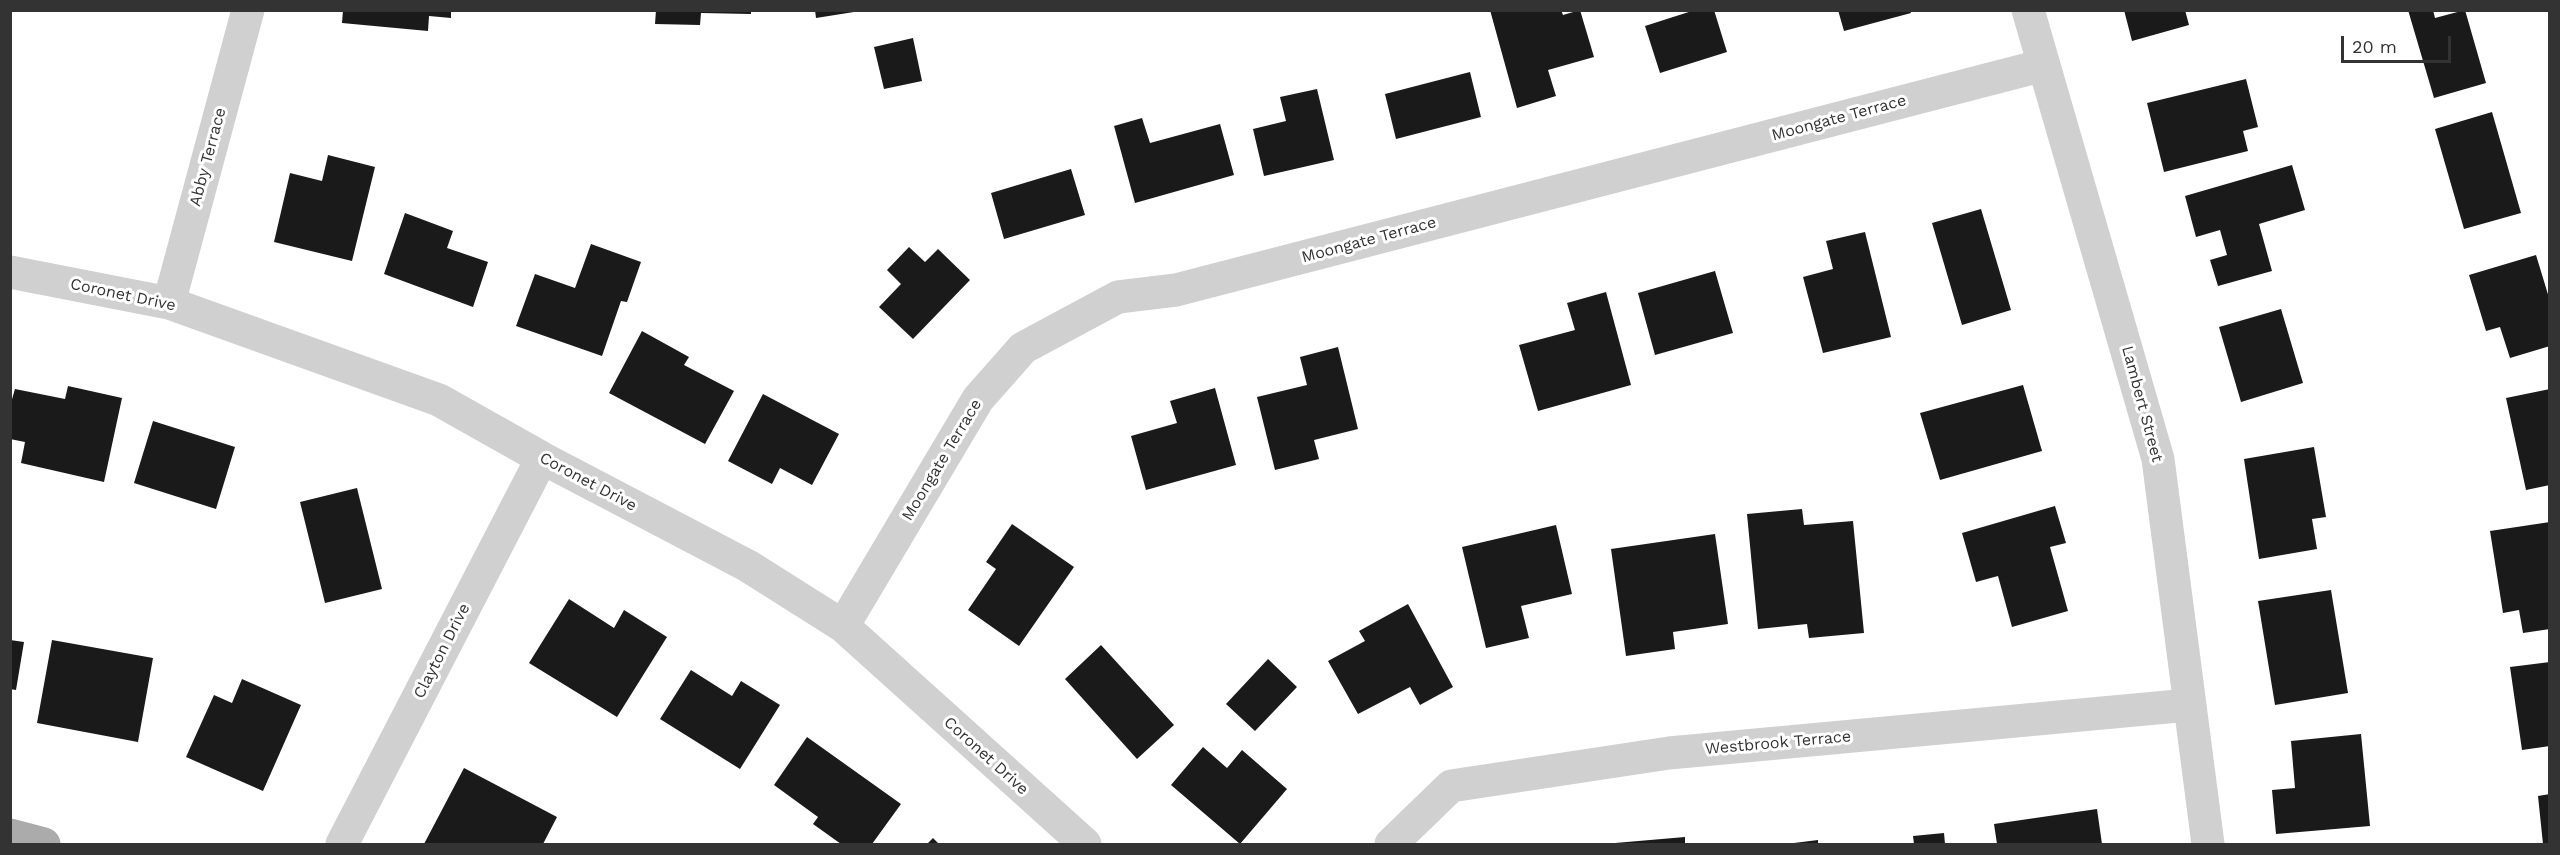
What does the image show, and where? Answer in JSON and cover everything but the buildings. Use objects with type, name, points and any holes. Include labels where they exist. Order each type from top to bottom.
[{"type":"main road","points":[[10,835],[44,844]]},
{"type":"street","name":"Abby Terrace","points":[[169,303],[248,10]]},
{"type":"street","name":"Lambert Street","points":[[2028,10],[2158,459],[2208,844]]},
{"type":"street","name":"Moongate Terrace","points":[[843,626],[978,399],[1023,348],[1118,297],[1176,290],[2044,65]]},
{"type":"street","name":"Coronet Drive","points":[[10,272],[169,303],[439,400],[542,458],[748,566],[843,626],[1085,844]]},
{"type":"street","name":"Clayton Drive","points":[[342,844],[542,458]]},
{"type":"street","name":"Westbrook Terrace","points":[[1391,844],[1451,786],[1669,753],[2189,705]]}]
